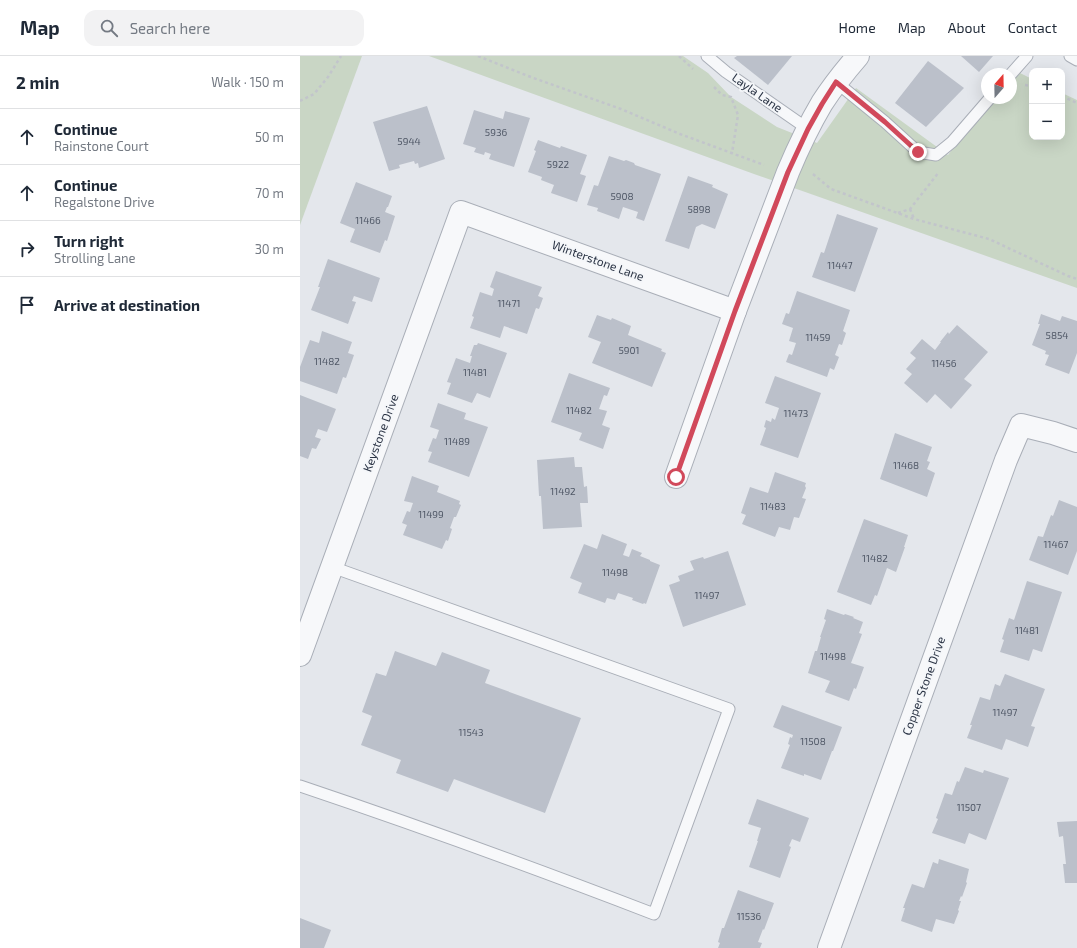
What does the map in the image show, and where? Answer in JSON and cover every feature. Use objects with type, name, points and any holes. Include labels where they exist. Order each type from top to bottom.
[{"type":"street","points":[[676,477],[735,311],[788,172],[808,129],[822,104],[836,82],[858,56]]},
{"type":"street","name":"Winterstone Lane","points":[[461,212],[735,311]]},
{"type":"street","name":"Keystone Drive","points":[[300,655],[461,212]]},
{"type":"street","name":"Copper Stone Drive","points":[[829,948],[1006,460],[1021,425],[1077,441]]},
{"type":"lane","name":"Layla Lane","points":[[707,56],[726,72],[808,129]]},
{"type":"lane","points":[[1016,68],[1027,56]]},
{"type":"lane","points":[[1070,56],[1077,60]]},
{"type":"lane","points":[[836,82],[885,122],[918,152],[936,155],[952,142],[985,104]]},
{"type":"lane","points":[[300,786],[511,861],[654,914],[729,709],[332,566]]},
{"type":"path","points":[[300,102],[314,94],[328,77],[341,56]]},
{"type":"path","points":[[478,56],[528,76],[621,109],[680,134],[764,165]]},
{"type":"path","points":[[731,97],[738,115],[732,153]]},
{"type":"path","points":[[1065,97],[1077,103]]},
{"type":"path","points":[[813,174],[832,189],[914,219],[989,239],[1077,279]]},
{"type":"path","points":[[898,213],[910,209],[936,176]]},
{"type":"path","points":[[910,209],[914,219]]},
{"type":"green space","points":[[300,56],[362,56],[300,225]]},
{"type":"green space","points":[[429,56],[683,56],[708,73],[731,97],[777,127],[817,143],[856,88],[948,155],[987,104],[1017,104],[1017,72],[1029,78],[1029,140],[1065,140],[1065,94],[1077,100],[1077,288],[754,174]]},
{"type":"building","points":[[737,56],[792,56],[768,85],[734,58]]},
{"type":"building","points":[[961,56],[993,56],[979,72]]},
{"type":"building","points":[[928,61],[964,88],[926,127],[895,103]]},
{"type":"building","points":[[427,106],[445,159],[419,168],[418,163],[415,164],[414,161],[399,165],[400,168],[389,171],[373,122]]},
{"type":"building","points":[[474,110],[503,119],[505,111],[530,118],[514,167],[489,159],[491,154],[485,152],[484,155],[474,152],[476,148],[463,144]]},
{"type":"building","points":[[538,140],[560,148],[561,146],[587,155],[580,174],[586,176],[577,202],[551,193],[554,185],[541,180],[542,177],[528,172],[536,151],[534,150]]},
{"type":"building","points":[[609,156],[624,161],[626,160],[634,163],[635,165],[661,174],[644,221],[636,218],[638,212],[623,207],[619,219],[597,211],[598,208],[587,205],[594,185],[598,186]]},
{"type":"building","points":[[688,176],[713,185],[712,187],[728,194],[715,229],[702,224],[696,227],[689,249],[665,241]]},
{"type":"building","points":[[356,182],[392,196],[385,212],[395,216],[387,241],[385,240],[380,253],[350,242],[355,229],[340,223]]},
{"type":"building","points":[[837,214],[878,228],[855,292],[812,277],[821,252],[824,253]]},
{"type":"building","points":[[328,259],[380,278],[372,302],[354,296],[352,301],[356,302],[348,324],[311,310],[320,287],[318,287]]},
{"type":"building","points":[[496,271],[542,287],[538,296],[543,298],[539,309],[536,308],[527,334],[504,326],[500,338],[470,328],[474,317],[472,316],[480,292],[492,296],[494,289],[490,287]]},
{"type":"building","points":[[797,291],[850,310],[843,331],[846,333],[842,345],[839,344],[835,355],[839,357],[834,370],[830,368],[827,377],[786,362],[789,354],[792,355],[796,343],[789,341],[793,328],[782,324],[786,313],[789,314]]},
{"type":"building","points":[[1041,314],[1060,321],[1062,316],[1077,321],[1077,353],[1069,374],[1045,365],[1049,355],[1045,354],[1046,351],[1032,345],[1040,324],[1038,324]]},
{"type":"building","points":[[597,315],[611,320],[612,318],[631,326],[628,335],[662,349],[661,351],[666,353],[652,387],[592,363],[601,342],[588,337]]},
{"type":"building","points":[[957,325],[988,352],[964,379],[972,385],[951,409],[935,394],[927,403],[904,383],[912,374],[906,369],[916,358],[910,353],[922,339],[935,350],[948,332],[949,334]]},
{"type":"building","points":[[322,331],[352,342],[348,353],[354,355],[346,378],[343,377],[337,394],[300,381],[300,367],[310,340],[319,343]]},
{"type":"building","points":[[478,343],[507,353],[490,398],[477,393],[472,403],[447,394],[451,383],[447,382],[456,358],[470,363],[472,356],[470,356],[474,345],[477,345]]},
{"type":"building","points":[[569,373],[610,388],[607,396],[604,395],[599,409],[607,411],[602,425],[610,428],[603,449],[579,440],[582,433],[551,422]]},
{"type":"building","points":[[775,376],[821,393],[798,458],[760,445],[766,428],[764,427],[766,420],[771,422],[772,418],[775,420],[779,408],[765,403]]},
{"type":"building","points":[[300,395],[336,409],[327,432],[318,429],[315,437],[321,439],[316,449],[312,448],[308,459],[300,456]]},
{"type":"building","points":[[438,403],[466,413],[464,419],[488,427],[469,477],[428,462],[432,452],[428,451],[433,438],[436,439],[439,430],[430,427]]},
{"type":"building","points":[[895,433],[932,447],[927,461],[930,462],[927,469],[935,473],[927,497],[880,479]]},
{"type":"building","points":[[574,457],[575,467],[582,467],[584,487],[587,486],[588,503],[580,503],[582,527],[543,529],[537,460]]},
{"type":"building","points":[[775,472],[806,483],[806,488],[802,498],[806,499],[799,518],[794,517],[790,530],[779,527],[775,537],[742,524],[746,515],[741,513],[750,487],[768,493]]},
{"type":"building","points":[[412,476],[439,486],[437,492],[460,501],[459,504],[461,505],[450,528],[452,529],[448,541],[446,540],[442,549],[403,535],[407,525],[402,523],[407,511],[410,512],[413,503],[404,501]]},
{"type":"building","points":[[1059,500],[1077,507],[1077,551],[1068,575],[1029,560],[1038,536],[1043,537],[1051,515],[1053,516]]},
{"type":"building","points":[[864,519],[908,535],[896,572],[887,568],[877,596],[875,595],[871,605],[837,592]]},
{"type":"building","points":[[602,534],[627,544],[623,555],[629,557],[632,549],[642,553],[640,556],[660,565],[646,604],[632,600],[633,598],[618,593],[615,600],[607,598],[605,603],[578,593],[582,583],[570,578],[584,544],[597,549]]},
{"type":"building","points":[[728,551],[746,605],[683,627],[669,585],[680,581],[678,576],[694,570],[690,561],[703,557],[704,559]]},
{"type":"building","points":[[1027,581],[1062,592],[1042,652],[1033,649],[1029,661],[1000,652],[1004,640],[1002,639],[1009,618],[1014,620]]},
{"type":"building","points":[[827,609],[854,617],[853,618],[863,622],[859,633],[862,634],[851,663],[864,667],[856,689],[854,688],[849,701],[825,692],[830,681],[808,673],[815,651],[817,651],[826,620],[824,619]]},
{"type":"building","points":[[395,651],[436,666],[442,652],[490,670],[485,683],[581,718],[545,813],[454,779],[448,792],[396,773],[401,760],[361,745],[372,716],[362,712],[376,673],[386,676]]},
{"type":"building","points":[[1005,674],[1045,689],[1031,726],[1035,727],[1028,747],[1006,739],[1002,750],[967,738],[980,697],[990,700],[995,684],[1000,686]]},
{"type":"building","points":[[782,705],[842,727],[821,780],[781,768],[790,745],[788,744],[790,737],[792,738],[793,735],[773,727]]},
{"type":"building","points":[[965,767],[983,773],[984,770],[1009,778],[986,840],[969,833],[965,844],[932,833],[938,819],[936,818],[945,793],[952,795],[957,781],[959,782]]},
{"type":"building","points":[[757,799],[809,818],[800,842],[792,839],[789,846],[791,847],[780,878],[749,867],[761,828],[748,824]]},
{"type":"building","points":[[1077,821],[1077,883],[1065,883],[1063,864],[1066,864],[1063,836],[1059,837],[1057,822]]},
{"type":"building","points":[[939,859],[969,869],[967,883],[959,901],[961,901],[959,911],[954,924],[936,919],[932,932],[901,921],[905,908],[903,908],[912,884],[924,888],[933,862],[938,864]]},
{"type":"building","points":[[738,890],[774,903],[758,942],[762,943],[760,948],[718,948],[722,928],[724,928]]},
{"type":"building","points":[[300,918],[331,930],[324,948],[300,948]]},
{"type":"route","points":[[676,477],[735,311],[788,172],[808,129],[836,82],[885,122],[918,152]]}]
